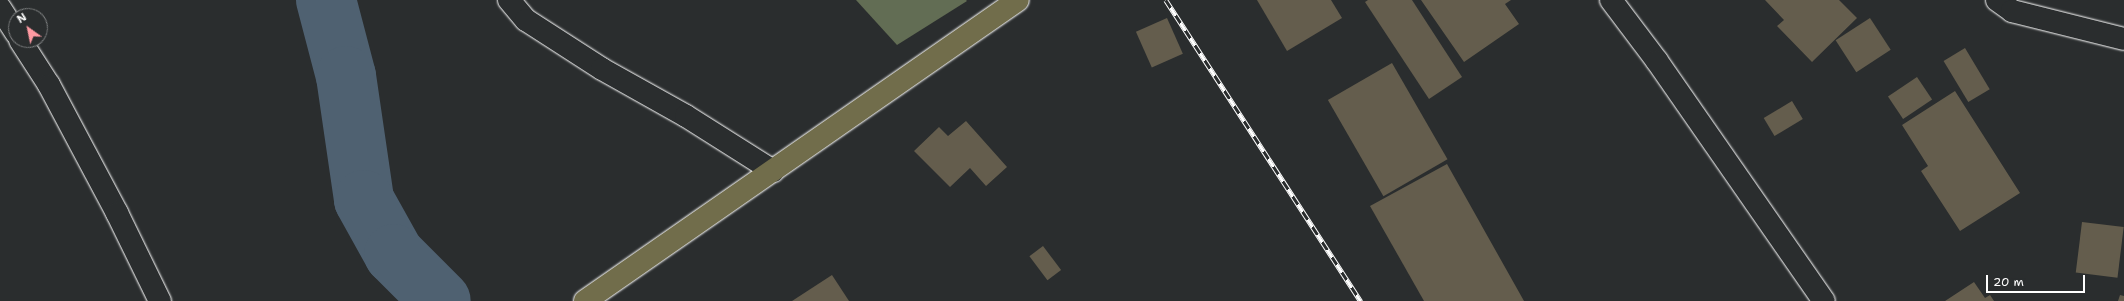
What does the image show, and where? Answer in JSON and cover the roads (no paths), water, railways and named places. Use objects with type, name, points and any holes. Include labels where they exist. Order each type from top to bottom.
[{"type":"main road","points":[[585,301],[1018,0]]},
{"type":"street","points":[[509,0],[532,24],[773,171]]},
{"type":"street","points":[[1611,0],[1657,61],[1824,301]]},
{"type":"street","points":[[1997,0],[2012,11],[2124,39]]},
{"type":"street","points":[[0,8],[8,20]]},
{"type":"street","points":[[25,48],[49,86],[117,213],[160,301]]},
{"type":"waterway","points":[[326,0],[346,76],[364,200],[394,254],[441,301]]},
{"type":"railway","points":[[1166,0],[1361,301]]}]
